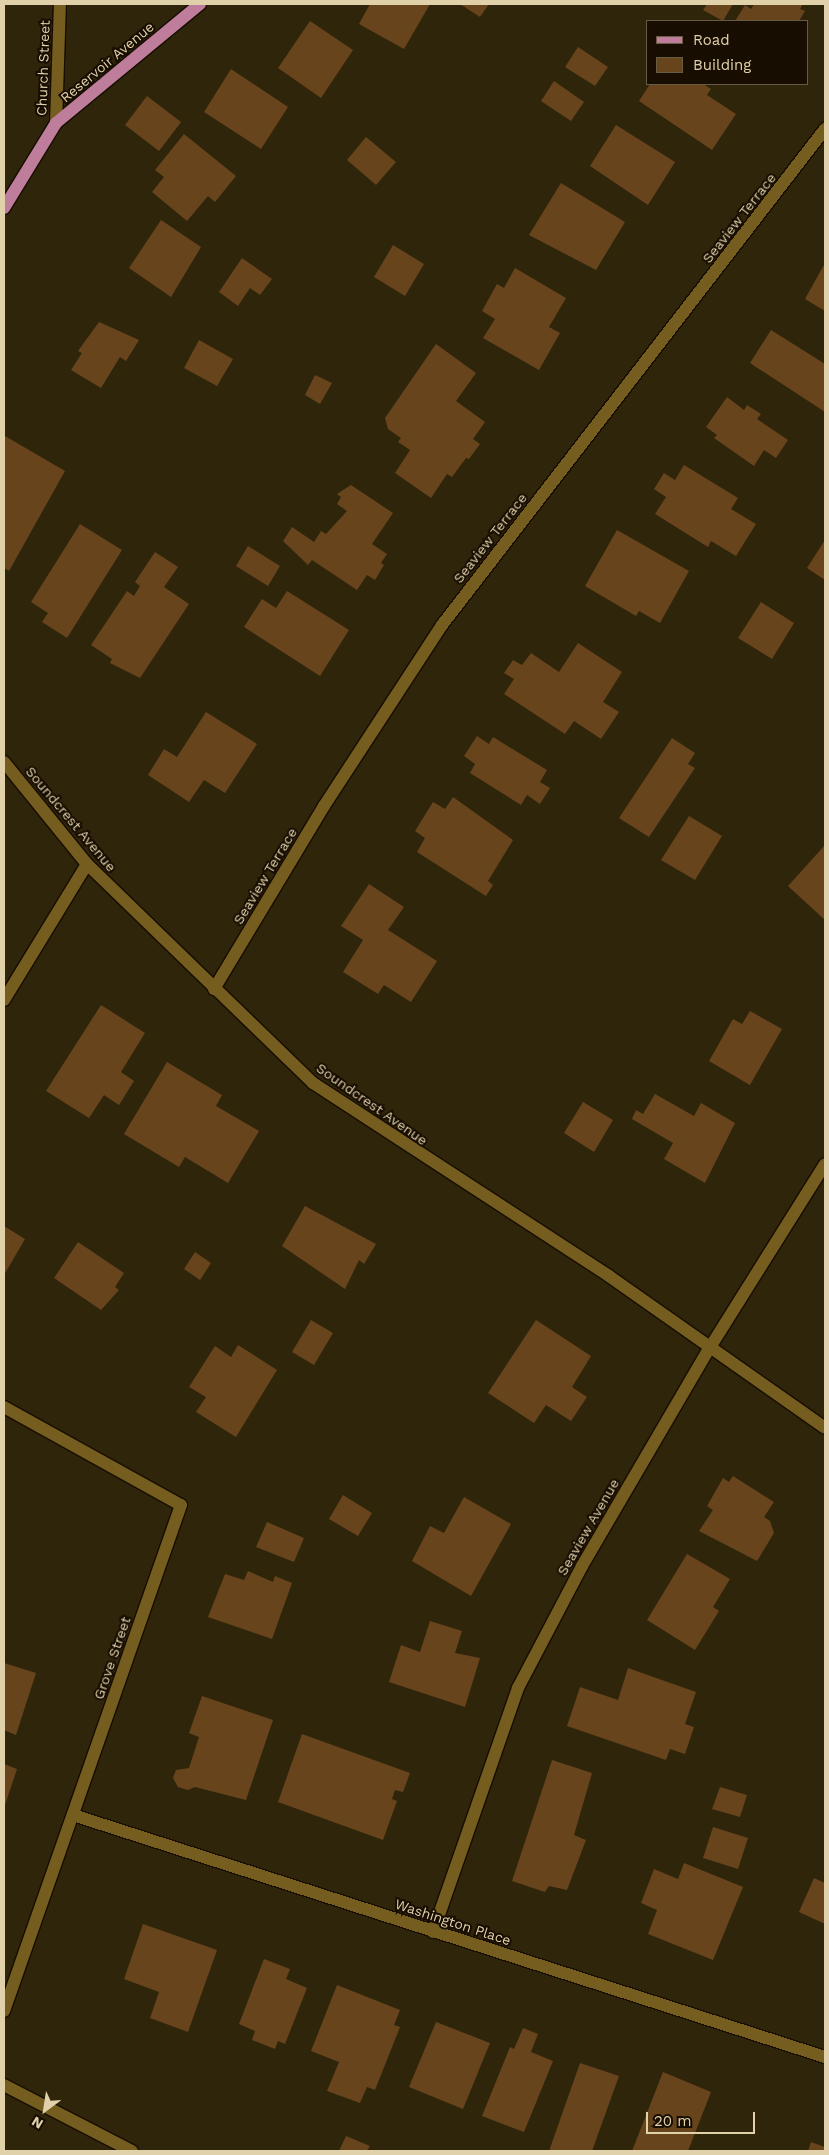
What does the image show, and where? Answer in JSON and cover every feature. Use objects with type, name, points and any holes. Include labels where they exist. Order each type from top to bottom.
[{"type":"main road","name":"Reservoir Avenue","points":[[56,123],[200,4]]},
{"type":"main road","name":"Church Street","points":[[4,208],[56,123]]},
{"type":"street","name":"Church Street","points":[[56,123],[60,4]]},
{"type":"street","name":"Seaview Terrace","points":[[214,990],[324,806],[442,625],[825,129]]},
{"type":"street","name":"Soundcrest Avenue","points":[[4,762],[86,864],[214,990],[313,1083],[608,1276],[825,1428]]},
{"type":"street","points":[[4,1000],[86,864]]},
{"type":"street","name":"Seaview Avenue","points":[[433,1932],[493,1749],[518,1688],[582,1566],[709,1348],[825,1164]]},
{"type":"street","name":"Grove Street","points":[[4,1408],[181,1505],[4,2012]]},
{"type":"street","name":"Washington Place","points":[[72,1815],[825,2057]]},
{"type":"street","points":[[4,2085],[132,2151]]},
{"type":"building","points":[[370,4],[430,4],[404,49],[359,24]]},
{"type":"building","points":[[460,4],[489,4],[480,17]]},
{"type":"building","points":[[707,4],[733,4],[724,20],[703,10]]},
{"type":"building","points":[[754,4],[803,4],[800,9],[805,11],[800,20],[736,20],[745,5],[751,9]]},
{"type":"building","points":[[310,21],[353,50],[321,98],[278,68]]},
{"type":"building","points":[[578,47],[608,67],[595,86],[565,67]]},
{"type":"building","points":[[231,69],[288,107],[261,149],[204,112]]},
{"type":"building","points":[[554,81],[584,102],[571,121],[541,101]]},
{"type":"building","points":[[649,85],[705,85],[711,89],[707,95],[736,114],[712,150],[639,101]]},
{"type":"building","points":[[147,96],[181,122],[159,151],[125,125]]},
{"type":"building","points":[[616,125],[675,162],[648,205],[590,166]]},
{"type":"building","points":[[184,134],[236,176],[215,202],[208,196],[187,221],[152,192],[164,177],[155,170]]},
{"type":"building","points":[[366,137],[396,162],[376,185],[347,160]]},
{"type":"building","points":[[561,183],[625,222],[596,270],[529,235]]},
{"type":"building","points":[[161,220],[201,247],[171,297],[129,268]]},
{"type":"building","points":[[393,245],[424,264],[405,296],[374,277]]},
{"type":"building","points":[[242,258],[272,279],[260,295],[250,288],[238,306],[219,292]]},
{"type":"building","points":[[825,263],[825,311],[805,299]]},
{"type":"building","points":[[515,268],[566,298],[549,327],[560,333],[539,370],[483,338],[495,319],[482,311],[497,284],[504,288]]},
{"type":"building","points":[[99,322],[139,340],[126,361],[120,357],[101,388],[71,370],[82,353],[78,351]]},
{"type":"building","points":[[771,330],[825,364],[825,412],[750,363]]},
{"type":"building","points":[[199,340],[233,359],[217,386],[184,368]]},
{"type":"building","points":[[436,344],[476,373],[456,401],[485,422],[473,439],[480,444],[469,459],[466,458],[452,477],[447,474],[431,498],[395,473],[410,450],[398,442],[401,438],[388,429],[385,418]]},
{"type":"building","points":[[315,375],[332,383],[320,404],[305,395]]},
{"type":"building","points":[[727,397],[744,410],[747,405],[761,414],[757,419],[788,440],[776,458],[764,450],[754,466],[714,438],[717,435],[706,427]]},
{"type":"building","points":[[5,436],[65,471],[9,571],[4,568]]},
{"type":"building","points":[[684,465],[738,498],[731,509],[756,524],[736,556],[711,541],[708,547],[655,514],[666,497],[654,489],[664,473],[675,480]]},
{"type":"building","points":[[351,485],[393,513],[372,544],[387,554],[381,563],[384,565],[375,580],[367,575],[357,590],[312,560],[308,565],[283,541],[292,527],[314,542],[321,531],[326,534],[347,511],[337,504],[341,497],[337,494]]},
{"type":"building","points":[[80,524],[122,550],[67,638],[42,622],[48,613],[31,602]]},
{"type":"building","points":[[617,530],[689,571],[660,623],[639,611],[636,616],[585,586]]},
{"type":"building","points":[[825,540],[825,580],[807,568]]},
{"type":"building","points":[[248,546],[280,566],[268,586],[236,566]]},
{"type":"building","points":[[155,552],[178,567],[164,587],[189,604],[140,678],[110,663],[112,659],[91,645],[127,591],[134,596],[140,586],[135,582]]},
{"type":"building","points":[[287,591],[349,630],[320,676],[244,627],[262,599],[276,608]]},
{"type":"building","points":[[761,602],[794,623],[772,659],[738,638]]},
{"type":"building","points":[[578,643],[622,672],[603,702],[619,712],[601,739],[574,721],[565,734],[504,694],[514,679],[504,673],[513,660],[522,665],[531,653],[559,672]]},
{"type":"building","points":[[206,712],[257,744],[225,793],[204,780],[189,802],[148,775],[164,749],[177,757]]},
{"type":"building","points":[[477,736],[489,744],[493,737],[547,770],[540,782],[550,788],[540,804],[527,795],[521,805],[470,773],[475,764],[464,756]]},
{"type":"building","points":[[672,738],[695,753],[688,764],[695,768],[649,837],[619,818]]},
{"type":"building","points":[[453,797],[513,840],[488,881],[493,885],[486,896],[417,852],[425,838],[415,831],[433,802],[445,809]]},
{"type":"building","points":[[689,816],[722,836],[695,880],[661,860]]},
{"type":"building","points":[[825,845],[825,920],[788,886]]},
{"type":"building","points":[[369,884],[404,907],[388,930],[437,961],[411,1002],[384,985],[378,994],[343,972],[363,940],[341,926]]},
{"type":"building","points":[[101,1005],[145,1033],[121,1072],[134,1081],[119,1105],[104,1095],[89,1118],[46,1091]]},
{"type":"building","points":[[750,1011],[782,1029],[750,1085],[709,1061],[733,1019],[742,1024]]},
{"type":"building","points":[[167,1062],[222,1095],[216,1106],[259,1131],[228,1183],[185,1157],[179,1167],[124,1134]]},
{"type":"building","points":[[655,1094],[694,1116],[701,1103],[735,1123],[705,1183],[664,1159],[673,1143],[632,1119],[636,1110],[643,1114]]},
{"type":"building","points":[[583,1102],[613,1120],[594,1152],[564,1133]]},
{"type":"building","points":[[305,1206],[376,1244],[364,1264],[359,1260],[345,1289],[282,1246]]},
{"type":"building","points":[[4,1226],[25,1239],[4,1275]]},
{"type":"building","points":[[78,1242],[124,1273],[115,1287],[119,1290],[101,1310],[54,1278]]},
{"type":"building","points":[[195,1252],[211,1263],[200,1280],[184,1269]]},
{"type":"building","points":[[311,1320],[333,1333],[314,1365],[292,1352]]},
{"type":"building","points":[[536,1320],[591,1356],[572,1387],[587,1397],[571,1421],[546,1405],[534,1423],[488,1393]]},
{"type":"building","points":[[238,1345],[277,1370],[236,1437],[196,1412],[206,1397],[189,1387],[215,1346],[231,1357]]},
{"type":"building","points":[[733,1476],[774,1502],[764,1517],[770,1521],[774,1533],[757,1561],[699,1531],[713,1510],[707,1506],[723,1478],[729,1482]]},
{"type":"building","points":[[343,1495],[372,1513],[358,1536],[329,1519]]},
{"type":"building","points":[[464,1497],[511,1524],[471,1596],[412,1561],[430,1526],[444,1533]]},
{"type":"building","points":[[267,1522],[304,1538],[294,1562],[256,1547]]},
{"type":"building","points":[[687,1554],[730,1579],[713,1607],[719,1611],[695,1650],[647,1620]]},
{"type":"building","points":[[248,1571],[273,1582],[275,1576],[292,1583],[272,1639],[208,1617],[225,1574],[244,1580]]},
{"type":"building","points":[[430,1621],[462,1631],[455,1653],[480,1658],[465,1707],[389,1682],[401,1645],[420,1652]]},
{"type":"building","points":[[4,1663],[36,1673],[16,1735],[4,1730]]},
{"type":"building","points":[[628,1668],[696,1692],[685,1724],[694,1727],[685,1754],[670,1749],[666,1760],[567,1726],[580,1687],[618,1700]]},
{"type":"building","points":[[202,1696],[273,1720],[246,1800],[195,1787],[188,1790],[178,1787],[173,1778],[176,1770],[189,1768],[199,1737],[189,1733]]},
{"type":"building","points":[[302,1734],[410,1773],[403,1792],[395,1790],[392,1799],[397,1801],[383,1840],[278,1802]]},
{"type":"building","points":[[552,1760],[592,1773],[574,1835],[586,1840],[567,1890],[549,1886],[545,1892],[512,1881]]},
{"type":"building","points":[[4,1764],[17,1769],[4,1808]]},
{"type":"building","points":[[720,1787],[747,1795],[740,1817],[712,1809]]},
{"type":"building","points":[[713,1827],[748,1838],[738,1869],[703,1858]]},
{"type":"building","points":[[684,1863],[743,1887],[713,1960],[648,1934],[657,1910],[641,1903],[654,1869],[678,1879]]},
{"type":"building","points":[[814,1878],[825,1883],[825,1924],[799,1912]]},
{"type":"building","points":[[143,1924],[217,1950],[188,2032],[150,2018],[159,1992],[124,1979]]},
{"type":"building","points":[[264,1959],[290,1969],[286,1979],[307,1988],[285,2044],[278,2041],[275,2049],[252,2040],[255,2031],[239,2024]]},
{"type":"building","points":[[337,1985],[400,2010],[394,2025],[400,2027],[375,2090],[367,2087],[360,2103],[327,2091],[339,2062],[311,2051]]},
{"type":"building","points":[[436,2022],[490,2043],[463,2109],[409,2087]]},
{"type":"building","points":[[523,2028],[538,2034],[531,2052],[553,2061],[524,2132],[482,2116],[510,2047],[514,2049]]},
{"type":"building","points":[[580,2063],[619,2076],[592,2151],[549,2151]]},
{"type":"building","points":[[663,2072],[711,2092],[688,2151],[632,2151]]},
{"type":"building","points":[[346,2136],[370,2146],[367,2151],[339,2151]]},
{"type":"building","points":[[811,2142],[825,2147],[825,2151],[808,2151]]}]
